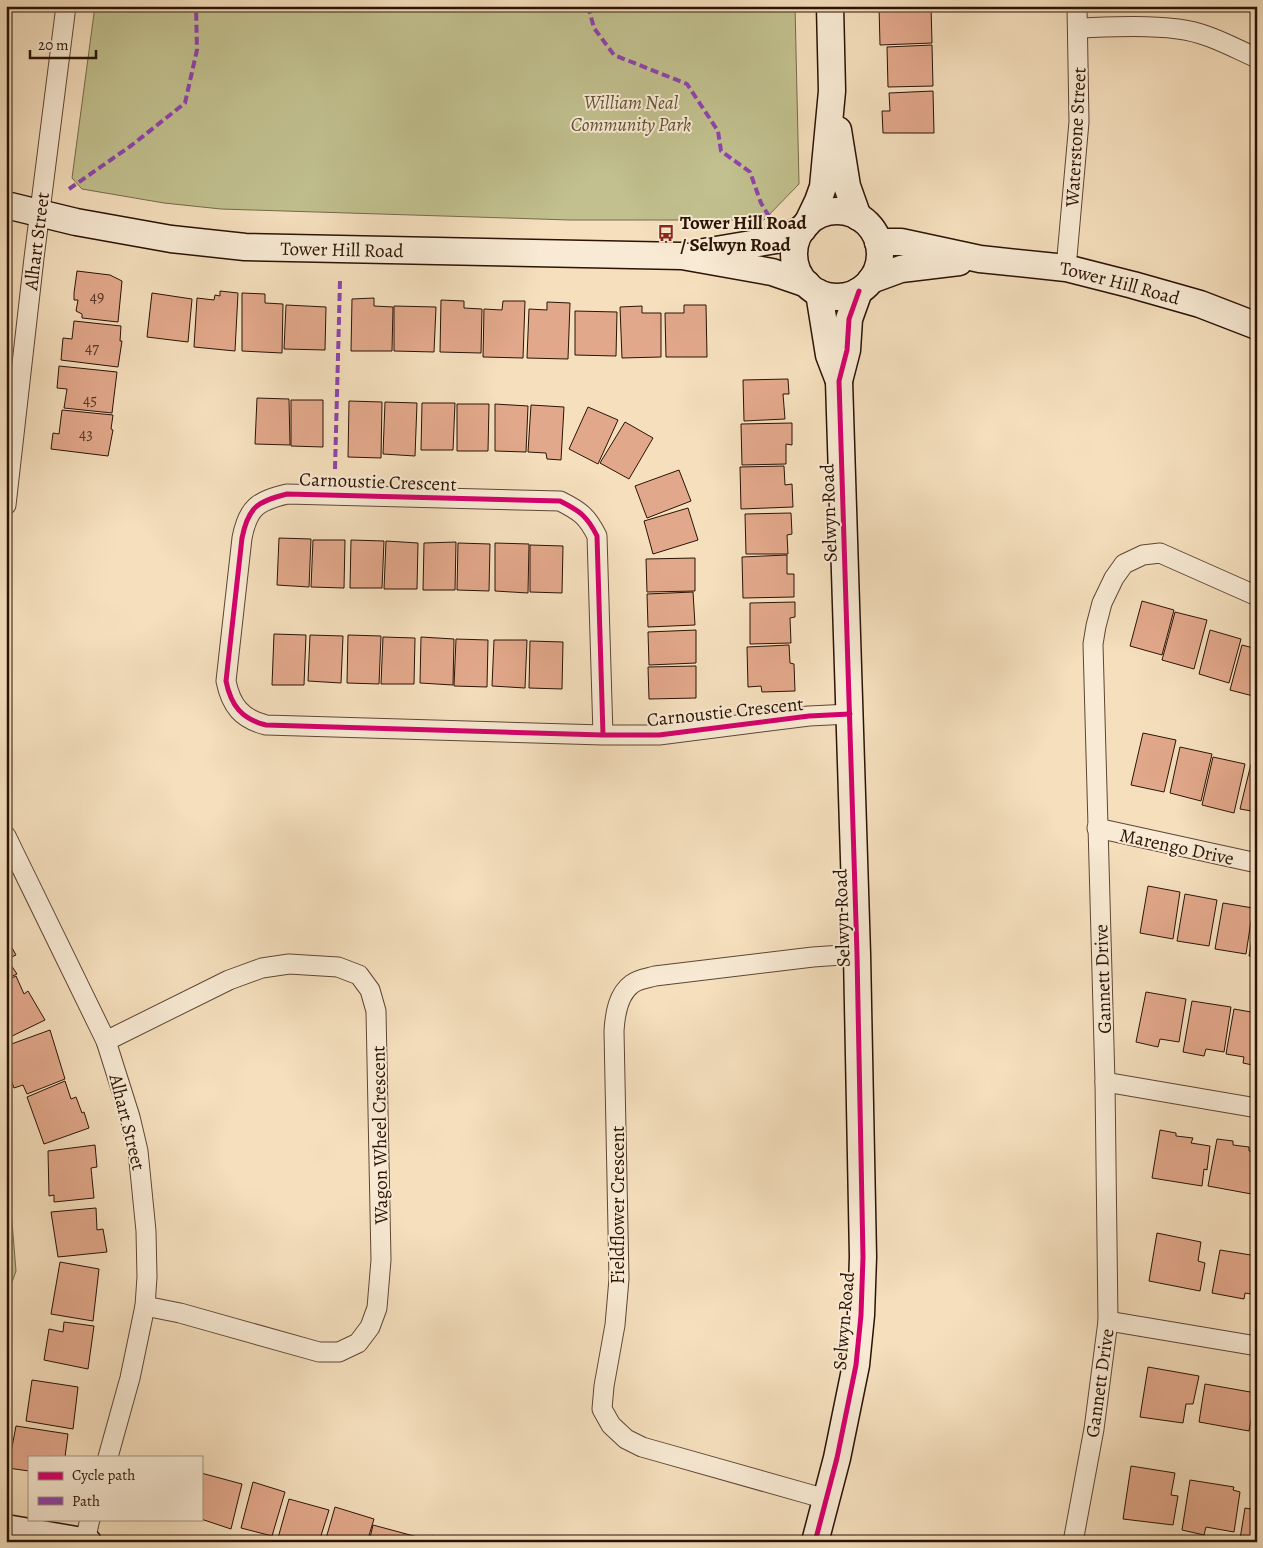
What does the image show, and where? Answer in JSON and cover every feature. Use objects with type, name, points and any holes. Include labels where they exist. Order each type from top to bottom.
[{"type":"street","name":"Alhart Street","points":[[6,505],[9,448],[66,6]]},
{"type":"street","points":[[805,226],[819,216],[832,212],[845,212],[858,217],[867,224],[874,232],[880,255],[878,269],[865,286],[850,295],[840,297],[813,288],[798,269],[794,251],[797,240],[818,201],[823,187],[832,92],[830,6]]},
{"type":"street","name":"Waterstone Street","points":[[1066,268],[1078,122],[1077,6]]},
{"type":"street","points":[[1078,28],[1137,27],[1179,29],[1211,37],[1257,58]]},
{"type":"street","points":[[832,92],[847,186],[858,217]]},
{"type":"street","name":"Tower Hill Road","points":[[6,205],[76,222],[171,239],[245,247],[682,256],[772,272],[813,288]]},
{"type":"street","name":"Tower Hill Road","points":[[682,256],[776,240],[805,226]]},
{"type":"street","name":"Tower Hill Road","points":[[878,242],[901,242],[980,259],[1066,268],[1133,284],[1200,304],[1257,326]]},
{"type":"street","name":"Tower Hill Road","points":[[865,286],[901,269],[980,259]]},
{"type":"street","name":"Selwyn Road","points":[[815,1542],[839,1448],[856,1365],[861,1315],[863,1198],[839,381],[847,350],[849,319],[865,286]]},
{"type":"street","name":"Selwyn Road","points":[[813,288],[829,355],[839,381]]},
{"type":"street","name":"Carnoustie Crescent","points":[[603,735],[597,536],[590,522],[580,511],[560,501],[287,494],[267,499],[254,509],[245,521],[226,681],[229,694],[241,714],[253,722],[266,725],[603,735],[659,735],[809,716],[850,714]]},
{"type":"street","name":"Gannett Drive","points":[[1073,1542],[1094,1429],[1108,1321],[1105,1082],[1093,644],[1096,626],[1102,602],[1114,578],[1124,564],[1143,556],[1160,553],[1257,596]]},
{"type":"street","name":"Marengo Drive","points":[[1097,828],[1257,863]]},
{"type":"street","name":"Alhart Street","points":[[6,836],[106,1041],[130,1117],[138,1151],[146,1231],[145,1306],[130,1378],[108,1456]]},
{"type":"street","name":"Fieldflower Crescent","points":[[826,1500],[642,1447],[626,1439],[611,1425],[602,1409],[604,1386],[615,1325],[619,1279],[614,1030],[617,1009],[625,992],[633,983],[655,976],[813,957],[857,954]]},
{"type":"street","name":"Wagon Wheel Crescent","points":[[106,1041],[229,980],[262,968],[289,964],[338,967],[359,975],[370,990],[376,1011],[381,1260],[377,1308],[370,1327],[358,1343],[339,1352],[319,1352],[180,1313],[145,1306]]},
{"type":"street","points":[[1105,1082],[1257,1108]]},
{"type":"street","points":[[1108,1321],[1257,1346]]},
{"type":"street","points":[[6,1528],[88,1534]]},
{"type":"green space","name":"William Neal Community Park","points":[[95,6],[795,6],[799,184],[764,220],[570,220],[221,209],[164,203],[82,189],[72,178]]},
{"type":"green space","points":[[6,1148],[16,1271],[6,1299]]},
{"type":"building","points":[[879,6],[931,6],[932,43],[880,45]]},
{"type":"building","points":[[932,45],[933,86],[888,87],[887,47]]},
{"type":"building","points":[[933,91],[934,133],[883,133],[882,111],[890,111],[889,93]]},
{"type":"building","points":[[77,271],[110,275],[122,281],[118,322],[82,318],[82,314],[76,311],[78,300],[74,300],[74,293]]},
{"type":"building","points":[[220,291],[238,293],[235,351],[194,347],[197,298],[214,300],[215,295],[220,296]]},
{"type":"building","points":[[152,293],[192,299],[188,342],[147,337]]},
{"type":"building","points":[[242,293],[265,294],[265,303],[283,304],[282,353],[242,351]]},
{"type":"building","points":[[374,298],[374,306],[393,307],[392,351],[351,351],[352,299]]},
{"type":"building","points":[[441,300],[464,301],[464,308],[482,309],[481,353],[440,352]]},
{"type":"building","points":[[503,301],[525,301],[523,358],[483,357],[484,309],[502,310]]},
{"type":"building","points":[[547,302],[570,303],[568,359],[527,358],[529,309],[547,310]]},
{"type":"building","points":[[286,305],[326,307],[325,350],[284,349]]},
{"type":"building","points":[[684,305],[706,305],[707,357],[666,357],[665,313],[684,313]]},
{"type":"building","points":[[394,306],[436,307],[434,352],[394,351]]},
{"type":"building","points":[[642,306],[642,313],[661,313],[661,357],[622,358],[620,307]]},
{"type":"building","points":[[575,311],[617,312],[616,356],[575,355]]},
{"type":"building","points":[[74,321],[121,326],[120,341],[122,341],[118,367],[61,360],[63,338],[72,339]]},
{"type":"building","points":[[59,366],[117,372],[112,413],[64,408],[67,389],[57,388]]},
{"type":"building","points":[[788,379],[789,394],[783,394],[785,419],[744,421],[743,380]]},
{"type":"building","points":[[257,398],[289,399],[290,445],[255,444]]},
{"type":"building","points":[[291,400],[323,400],[323,447],[291,446]]},
{"type":"building","points":[[349,401],[382,402],[381,458],[348,457]]},
{"type":"building","points":[[385,402],[417,403],[415,456],[383,454]]},
{"type":"building","points":[[422,403],[455,403],[453,450],[421,450]]},
{"type":"building","points":[[457,404],[489,404],[488,451],[457,451]]},
{"type":"building","points":[[495,404],[528,406],[526,452],[495,451]]},
{"type":"building","points":[[531,405],[564,407],[561,460],[547,459],[546,453],[528,452]]},
{"type":"building","points":[[588,407],[618,420],[598,464],[569,449]]},
{"type":"building","points":[[62,410],[113,415],[111,429],[113,430],[108,456],[51,449],[53,433],[59,434]]},
{"type":"building","points":[[625,422],[653,438],[629,479],[600,463]]},
{"type":"building","points":[[792,423],[792,445],[786,444],[786,464],[742,465],[741,424]]},
{"type":"building","points":[[784,466],[785,485],[792,484],[793,507],[741,509],[740,467]]},
{"type":"building","points":[[679,470],[691,501],[647,518],[635,486]]},
{"type":"building","points":[[688,508],[698,540],[653,554],[644,521]]},
{"type":"building","points":[[791,513],[792,534],[787,535],[788,554],[746,554],[745,514]]},
{"type":"building","points":[[279,538],[311,539],[309,587],[277,585]]},
{"type":"building","points":[[313,540],[345,540],[344,588],[311,587]]},
{"type":"building","points":[[351,540],[384,541],[382,588],[350,588]]},
{"type":"building","points":[[386,541],[418,543],[417,589],[384,589]]},
{"type":"building","points":[[456,542],[455,590],[423,590],[424,543]]},
{"type":"building","points":[[458,543],[490,544],[489,591],[457,590]]},
{"type":"building","points":[[495,543],[529,544],[528,593],[495,591]]},
{"type":"building","points":[[530,545],[563,546],[562,593],[530,592]]},
{"type":"building","points":[[787,555],[787,574],[794,574],[794,597],[743,598],[742,557]]},
{"type":"building","points":[[695,558],[695,591],[647,592],[646,559]]},
{"type":"building","points":[[693,592],[695,625],[648,627],[647,594]]},
{"type":"building","points":[[1142,601],[1174,610],[1162,655],[1130,646]]},
{"type":"building","points":[[795,602],[795,617],[790,618],[791,643],[750,644],[750,603]]},
{"type":"building","points":[[1175,612],[1207,620],[1194,669],[1162,660]]},
{"type":"building","points":[[696,630],[696,663],[649,665],[648,632]]},
{"type":"building","points":[[1210,630],[1241,639],[1229,683],[1199,674]]},
{"type":"building","points":[[274,634],[306,635],[304,685],[272,685]]},
{"type":"building","points":[[310,635],[343,636],[341,683],[308,681]]},
{"type":"building","points":[[348,635],[381,636],[379,684],[347,683]]},
{"type":"building","points":[[383,637],[415,638],[414,684],[381,684]]},
{"type":"building","points":[[421,637],[454,639],[453,685],[420,683]]},
{"type":"building","points":[[456,639],[488,640],[487,687],[454,686]]},
{"type":"building","points":[[494,640],[527,640],[525,688],[492,686]]},
{"type":"building","points":[[530,641],[563,642],[562,689],[529,688]]},
{"type":"building","points":[[789,645],[790,663],[794,664],[795,691],[762,692],[761,686],[748,687],[747,647]]},
{"type":"building","points":[[1242,645],[1257,649],[1257,697],[1230,690]]},
{"type":"building","points":[[696,666],[696,698],[649,699],[648,667]]},
{"type":"building","points":[[1143,733],[1176,740],[1164,792],[1131,785]]},
{"type":"building","points":[[1180,747],[1212,754],[1201,801],[1170,793]]},
{"type":"building","points":[[1213,757],[1245,764],[1234,813],[1202,805]]},
{"type":"building","points":[[1251,764],[1257,765],[1257,812],[1240,809]]},
{"type":"building","points":[[1148,886],[1180,892],[1173,939],[1140,933]]},
{"type":"building","points":[[1185,894],[1217,900],[1209,946],[1177,941]]},
{"type":"building","points":[[1223,903],[1253,908],[1246,954],[1215,949]]},
{"type":"building","points":[[1257,910],[1257,957],[1249,956]]},
{"type":"building","points":[[6,937],[16,955],[7,959],[17,974],[6,979]]},
{"type":"building","points":[[16,976],[24,994],[28,991],[45,1020],[6,1039],[6,981]]},
{"type":"building","points":[[1146,992],[1186,999],[1179,1042],[1160,1039],[1158,1047],[1136,1042]]},
{"type":"building","points":[[1192,1001],[1231,1007],[1224,1052],[1206,1049],[1204,1056],[1183,1052]]},
{"type":"building","points":[[1234,1009],[1257,1013],[1257,1066],[1243,1063],[1244,1057],[1226,1054]]},
{"type":"building","points":[[50,1030],[65,1079],[27,1094],[23,1085],[14,1088],[6,1066],[6,1046]]},
{"type":"building","points":[[65,1081],[71,1099],[76,1097],[82,1113],[84,1112],[89,1128],[44,1144],[27,1097]]},
{"type":"building","points":[[1160,1130],[1176,1133],[1176,1136],[1193,1138],[1191,1143],[1210,1146],[1207,1170],[1204,1169],[1202,1186],[1152,1178]]},
{"type":"building","points":[[1217,1139],[1233,1141],[1233,1145],[1249,1147],[1249,1151],[1257,1153],[1257,1195],[1208,1186]]},
{"type":"building","points":[[95,1145],[97,1167],[91,1168],[94,1198],[54,1202],[54,1195],[49,1196],[48,1151]]},
{"type":"building","points":[[96,1208],[97,1230],[103,1229],[107,1252],[58,1257],[51,1212]]},
{"type":"building","points":[[1157,1233],[1201,1242],[1198,1261],[1205,1263],[1200,1291],[1149,1281]]},
{"type":"building","points":[[1220,1250],[1257,1256],[1257,1295],[1245,1293],[1244,1299],[1212,1293]]},
{"type":"building","points":[[60,1262],[99,1269],[93,1321],[51,1314]]},
{"type":"building","points":[[64,1322],[94,1326],[88,1369],[44,1360],[49,1329],[63,1332]]},
{"type":"building","points":[[1148,1367],[1199,1376],[1193,1404],[1186,1404],[1183,1423],[1140,1417]]},
{"type":"building","points":[[32,1380],[78,1387],[73,1429],[26,1421]]},
{"type":"building","points":[[1205,1384],[1256,1393],[1249,1431],[1199,1422]]},
{"type":"building","points":[[16,1426],[68,1434],[65,1456],[28,1456],[28,1471],[8,1468]]},
{"type":"building","points":[[1131,1466],[1175,1473],[1171,1495],[1178,1496],[1173,1525],[1123,1519]]},
{"type":"building","points":[[202,1473],[242,1484],[231,1529],[202,1519]]},
{"type":"building","points":[[1190,1480],[1234,1487],[1233,1490],[1240,1492],[1234,1532],[1206,1527],[1204,1535],[1182,1530]]},
{"type":"building","points":[[253,1482],[285,1492],[272,1536],[241,1528]]},
{"type":"building","points":[[1255,1490],[1257,1490],[1257,1542],[1240,1539],[1245,1508],[1251,1509]]},
{"type":"building","points":[[289,1499],[329,1510],[319,1542],[293,1542],[278,1538]]},
{"type":"building","points":[[335,1507],[374,1519],[367,1542],[325,1542]]},
{"type":"building","points":[[373,1525],[425,1539],[424,1542],[369,1542]]},
{"type":"building","points":[[432,1536],[451,1542],[430,1542]]},
{"type":"marked path","points":[[69,189],[132,145],[185,103],[197,50],[196,6]]},
{"type":"marked path","points":[[588,6],[594,28],[614,55],[687,84],[718,131],[721,151],[750,172],[761,203],[773,223]]},
{"type":"marked path","points":[[335,469],[340,281]]},
{"type":"cycle path","points":[[815,1542],[837,1458],[856,1365],[861,1315],[863,1257],[857,954],[839,381],[847,350],[849,319],[859,291]]},
{"type":"cycle path","points":[[603,735],[597,536],[586,519],[573,508],[560,501],[287,494],[269,499],[251,512],[244,527],[242,538],[226,681],[231,698],[239,710],[250,719],[266,725],[603,735],[659,735],[809,716],[850,714]]},
{"type":"place","name":"Tower Hill Road / Selwyn Road","points":[[666,233]]}]
